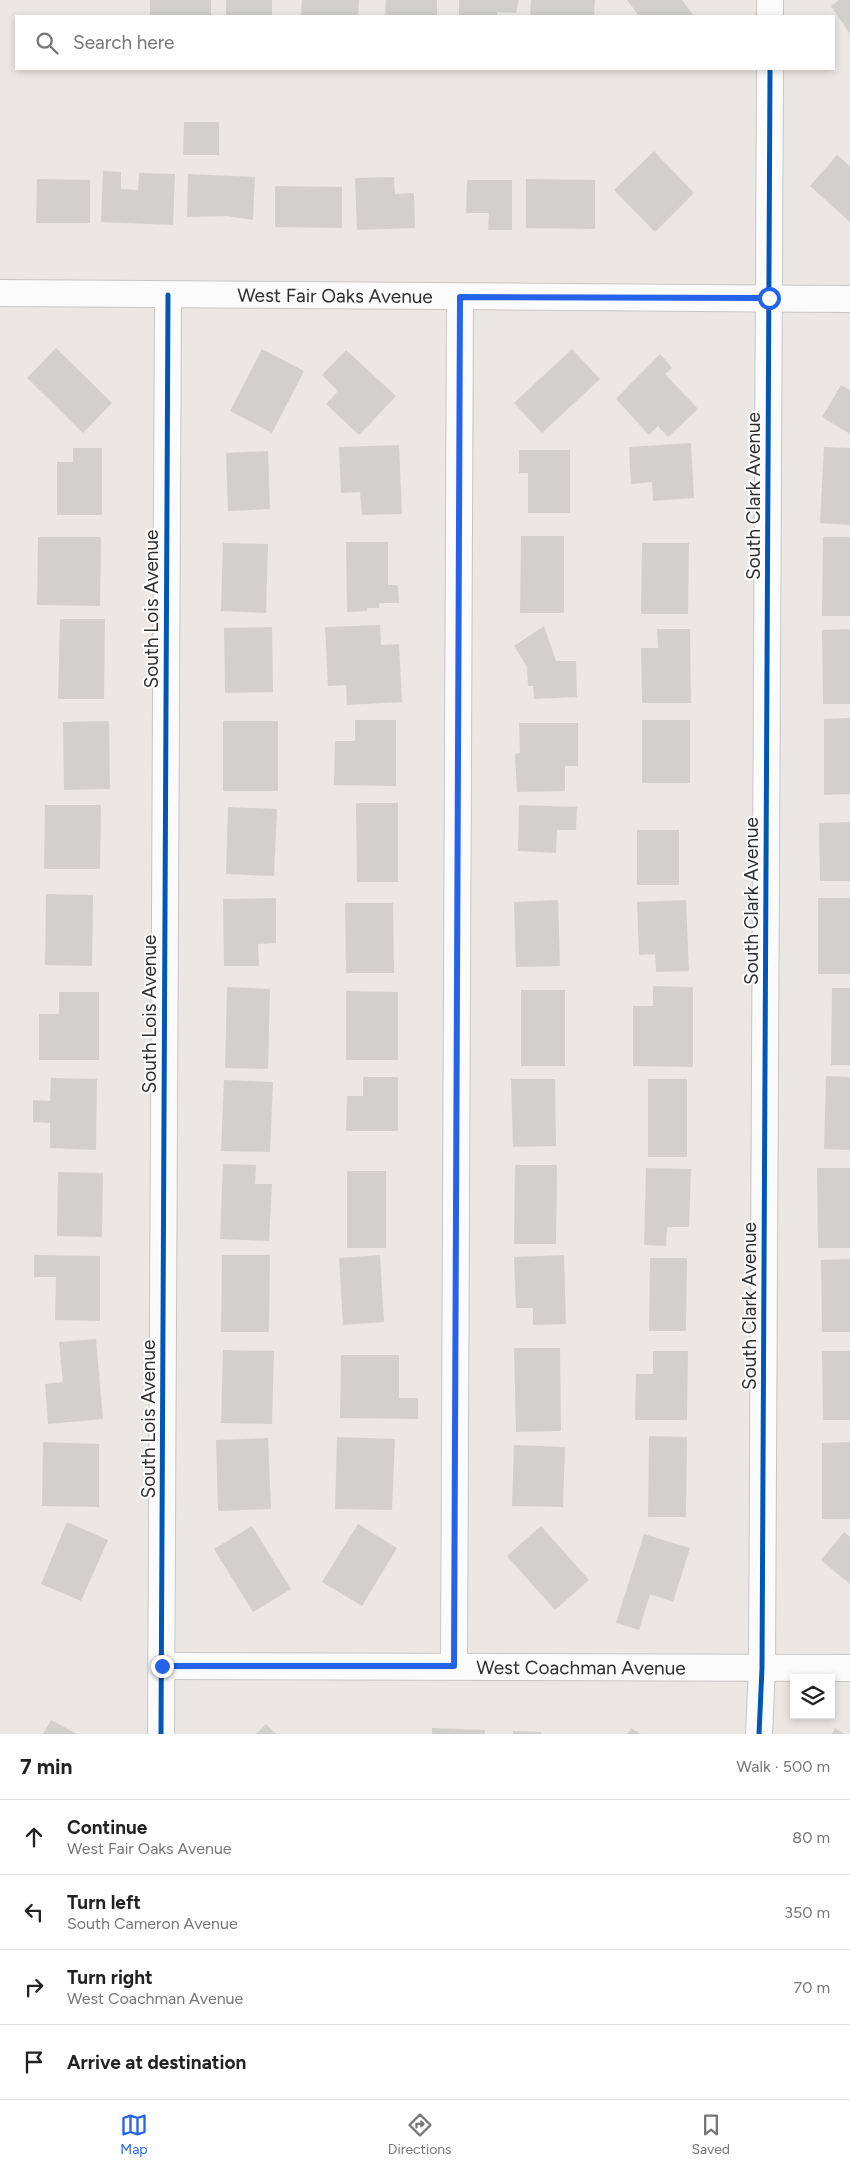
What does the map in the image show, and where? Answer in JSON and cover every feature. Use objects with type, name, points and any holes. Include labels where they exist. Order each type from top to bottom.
[{"type":"street","points":[[770,0],[770,15]]},
{"type":"street","name":"South Clark Avenue","points":[[759,1734],[762,1668],[770,70]]},
{"type":"street","name":"West Fair Oaks Avenue","points":[[0,293],[850,299]]},
{"type":"street","name":"South Lois Avenue","points":[[161,1734],[168,295]]},
{"type":"street","points":[[454,1666],[460,297]]},
{"type":"street","name":"West Coachman Avenue","points":[[162,1666],[850,1668]]},
{"type":"building","points":[[150,0],[211,0],[211,15],[150,15]]},
{"type":"building","points":[[226,0],[272,0],[272,15],[226,15]]},
{"type":"building","points":[[302,0],[359,0],[358,15],[301,15]]},
{"type":"building","points":[[386,0],[437,0],[437,15],[385,15]]},
{"type":"building","points":[[459,0],[519,0],[516,13],[497,12],[497,15],[459,15]]},
{"type":"building","points":[[531,0],[595,0],[594,15],[530,15]]},
{"type":"building","points":[[627,0],[682,0],[693,15],[638,15]]},
{"type":"building","points":[[839,0],[850,0],[850,34],[831,6]]},
{"type":"building","points":[[184,122],[219,122],[219,155],[183,155]]},
{"type":"building","points":[[654,151],[694,193],[655,232],[614,190]]},
{"type":"building","points":[[837,155],[850,166],[850,222],[810,186]]},
{"type":"building","points":[[103,171],[121,172],[121,189],[138,190],[139,173],[175,174],[173,225],[101,222]]},
{"type":"building","points":[[188,174],[255,177],[253,220],[227,216],[187,217]]},
{"type":"building","points":[[394,177],[395,194],[414,193],[415,228],[357,230],[355,178]]},
{"type":"building","points":[[37,179],[90,180],[90,223],[36,223]]},
{"type":"building","points":[[526,179],[595,180],[595,229],[526,228]]},
{"type":"building","points":[[467,180],[512,180],[512,230],[488,230],[489,213],[466,213]]},
{"type":"building","points":[[275,186],[342,187],[342,228],[275,227]]},
{"type":"building","points":[[56,348],[112,403],[83,433],[27,378]]},
{"type":"building","points":[[262,349],[304,371],[272,433],[230,411]]},
{"type":"building","points":[[572,349],[600,379],[542,433],[514,403]]},
{"type":"building","points":[[346,350],[396,396],[359,435],[326,404],[338,391],[322,375]]},
{"type":"building","points":[[660,354],[672,368],[665,374],[698,409],[668,437],[658,426],[649,435],[616,399]]},
{"type":"building","points":[[841,385],[850,390],[850,434],[822,417]]},
{"type":"building","points":[[691,443],[694,498],[653,501],[652,482],[631,484],[629,447]]},
{"type":"building","points":[[399,445],[402,514],[362,515],[360,492],[341,493],[339,447]]},
{"type":"building","points":[[824,447],[850,448],[850,525],[820,523]]},
{"type":"building","points":[[73,448],[102,448],[102,515],[57,515],[57,462],[73,462]]},
{"type":"building","points":[[519,450],[570,450],[570,513],[528,513],[528,473],[519,473]]},
{"type":"building","points":[[268,451],[270,509],[228,511],[226,453]]},
{"type":"building","points":[[521,536],[564,536],[564,613],[520,613]]},
{"type":"building","points":[[38,537],[101,537],[100,606],[37,605]]},
{"type":"building","points":[[823,537],[850,537],[850,616],[822,616]]},
{"type":"building","points":[[346,542],[388,542],[388,585],[398,585],[399,603],[379,603],[379,608],[347,612]]},
{"type":"building","points":[[223,543],[268,544],[266,613],[221,611]]},
{"type":"building","points":[[642,543],[689,543],[688,614],[641,614]]},
{"type":"building","points":[[60,619],[105,619],[104,699],[58,699]]},
{"type":"building","points":[[380,625],[381,645],[399,644],[402,702],[347,705],[346,685],[328,686],[325,627]]},
{"type":"building","points":[[544,626],[556,661],[576,661],[577,697],[534,699],[533,686],[528,686],[527,667],[514,646]]},
{"type":"building","points":[[272,627],[273,692],[225,693],[224,628]]},
{"type":"building","points":[[657,629],[690,629],[691,703],[642,703],[641,648],[658,648]]},
{"type":"building","points":[[850,629],[850,704],[823,704],[822,630]]},
{"type":"building","points":[[850,718],[850,794],[824,795],[824,719]]},
{"type":"building","points":[[355,720],[396,720],[396,786],[334,785],[335,741],[355,741]]},
{"type":"building","points":[[642,720],[690,720],[690,783],[642,783]]},
{"type":"building","points":[[109,721],[110,789],[64,790],[63,722]]},
{"type":"building","points":[[223,721],[278,721],[278,791],[223,791]]},
{"type":"building","points":[[519,723],[578,723],[578,766],[565,766],[565,791],[517,792],[515,754],[520,753]]},
{"type":"building","points":[[356,803],[398,803],[398,882],[357,882]]},
{"type":"building","points":[[45,805],[101,805],[100,869],[44,869]]},
{"type":"building","points":[[519,805],[577,807],[576,830],[557,830],[556,853],[518,851]]},
{"type":"building","points":[[228,807],[277,809],[274,876],[226,874]]},
{"type":"building","points":[[850,822],[850,881],[820,881],[819,823]]},
{"type":"building","points":[[637,830],[679,830],[679,885],[637,885]]},
{"type":"building","points":[[46,894],[93,895],[92,966],[45,965]]},
{"type":"building","points":[[276,898],[276,943],[258,944],[259,966],[224,966],[223,899]]},
{"type":"building","points":[[818,898],[850,898],[850,974],[818,974]]},
{"type":"building","points":[[558,900],[560,966],[516,967],[514,902]]},
{"type":"building","points":[[686,900],[689,971],[656,972],[655,954],[639,955],[637,902]]},
{"type":"building","points":[[345,903],[393,903],[394,973],[346,973]]},
{"type":"building","points":[[653,986],[693,987],[693,1067],[633,1066],[633,1006],[653,1006]]},
{"type":"building","points":[[227,987],[270,989],[268,1069],[225,1068]]},
{"type":"building","points":[[832,988],[850,988],[850,1065],[831,1065]]},
{"type":"building","points":[[521,990],[565,990],[565,1066],[521,1066]]},
{"type":"building","points":[[346,991],[398,992],[398,1060],[346,1060]]},
{"type":"building","points":[[59,992],[99,992],[99,1060],[39,1060],[39,1014],[59,1014]]},
{"type":"building","points":[[826,1076],[850,1077],[850,1150],[824,1149]]},
{"type":"building","points":[[363,1077],[398,1077],[398,1131],[346,1131],[347,1096],[363,1096]]},
{"type":"building","points":[[51,1078],[97,1079],[96,1150],[50,1148],[50,1123],[33,1122],[33,1100],[50,1101]]},
{"type":"building","points":[[511,1079],[555,1079],[556,1146],[513,1147]]},
{"type":"building","points":[[648,1079],[687,1079],[687,1157],[648,1157]]},
{"type":"building","points":[[224,1080],[273,1082],[270,1152],[221,1151]]},
{"type":"building","points":[[223,1164],[256,1165],[255,1184],[272,1184],[269,1241],[220,1239]]},
{"type":"building","points":[[515,1165],[557,1165],[556,1244],[514,1244]]},
{"type":"building","points":[[646,1168],[691,1169],[689,1227],[667,1227],[666,1246],[644,1245]]},
{"type":"building","points":[[817,1168],[850,1168],[850,1248],[818,1248]]},
{"type":"building","points":[[347,1171],[386,1171],[386,1248],[347,1248]]},
{"type":"building","points":[[58,1172],[103,1173],[102,1237],[57,1236]]},
{"type":"building","points":[[34,1255],[100,1256],[100,1321],[55,1320],[56,1277],[34,1277]]},
{"type":"building","points":[[222,1255],[270,1255],[269,1332],[221,1332]]},
{"type":"building","points":[[380,1255],[384,1322],[343,1325],[339,1258]]},
{"type":"building","points":[[564,1255],[566,1324],[533,1325],[533,1308],[516,1308],[514,1257]]},
{"type":"building","points":[[650,1258],[687,1258],[686,1331],[649,1331]]},
{"type":"building","points":[[850,1259],[850,1332],[822,1332],[821,1260]]},
{"type":"building","points":[[96,1339],[103,1419],[48,1424],[45,1384],[63,1382],[59,1342]]},
{"type":"building","points":[[514,1348],[560,1348],[561,1431],[516,1432]]},
{"type":"building","points":[[223,1350],[274,1351],[272,1424],[221,1423]]},
{"type":"building","points":[[653,1351],[688,1351],[687,1420],[635,1420],[636,1374],[653,1374]]},
{"type":"building","points":[[822,1351],[850,1351],[850,1420],[823,1420]]},
{"type":"building","points":[[341,1355],[399,1355],[399,1398],[418,1398],[418,1419],[340,1418]]},
{"type":"building","points":[[649,1436],[687,1437],[686,1517],[648,1517]]},
{"type":"building","points":[[337,1437],[395,1439],[392,1510],[335,1509]]},
{"type":"building","points":[[268,1438],[271,1509],[218,1511],[216,1440]]},
{"type":"building","points":[[43,1442],[99,1444],[99,1507],[42,1506]]},
{"type":"building","points":[[850,1442],[850,1519],[822,1519],[822,1443]]},
{"type":"building","points":[[514,1445],[565,1447],[563,1507],[512,1506]]},
{"type":"building","points":[[67,1522],[108,1540],[81,1601],[41,1584]]},
{"type":"building","points":[[358,1524],[397,1548],[362,1606],[322,1582]]},
{"type":"building","points":[[252,1526],[291,1589],[253,1612],[214,1549]]},
{"type":"building","points":[[541,1526],[589,1580],[555,1610],[507,1556]]},
{"type":"building","points":[[844,1532],[850,1537],[850,1584],[821,1560]]},
{"type":"building","points":[[644,1534],[690,1548],[673,1602],[650,1594],[639,1630],[616,1623]]},
{"type":"building","points":[[51,1720],[77,1734],[43,1734]]},
{"type":"building","points":[[266,1724],[276,1734],[256,1734]]},
{"type":"building","points":[[432,1728],[485,1730],[485,1734],[432,1734]]},
{"type":"building","points":[[631,1728],[641,1734],[627,1734]]},
{"type":"building","points":[[835,1728],[845,1734],[832,1734]]},
{"type":"building","points":[[513,1731],[541,1732],[541,1734],[513,1734]]},
{"type":"cycle path","points":[[759,1734],[762,1668],[770,70]]},
{"type":"cycle path","points":[[161,1734],[168,295]]},
{"type":"route","points":[[162,1666],[454,1666],[460,297],[769,298]]}]
